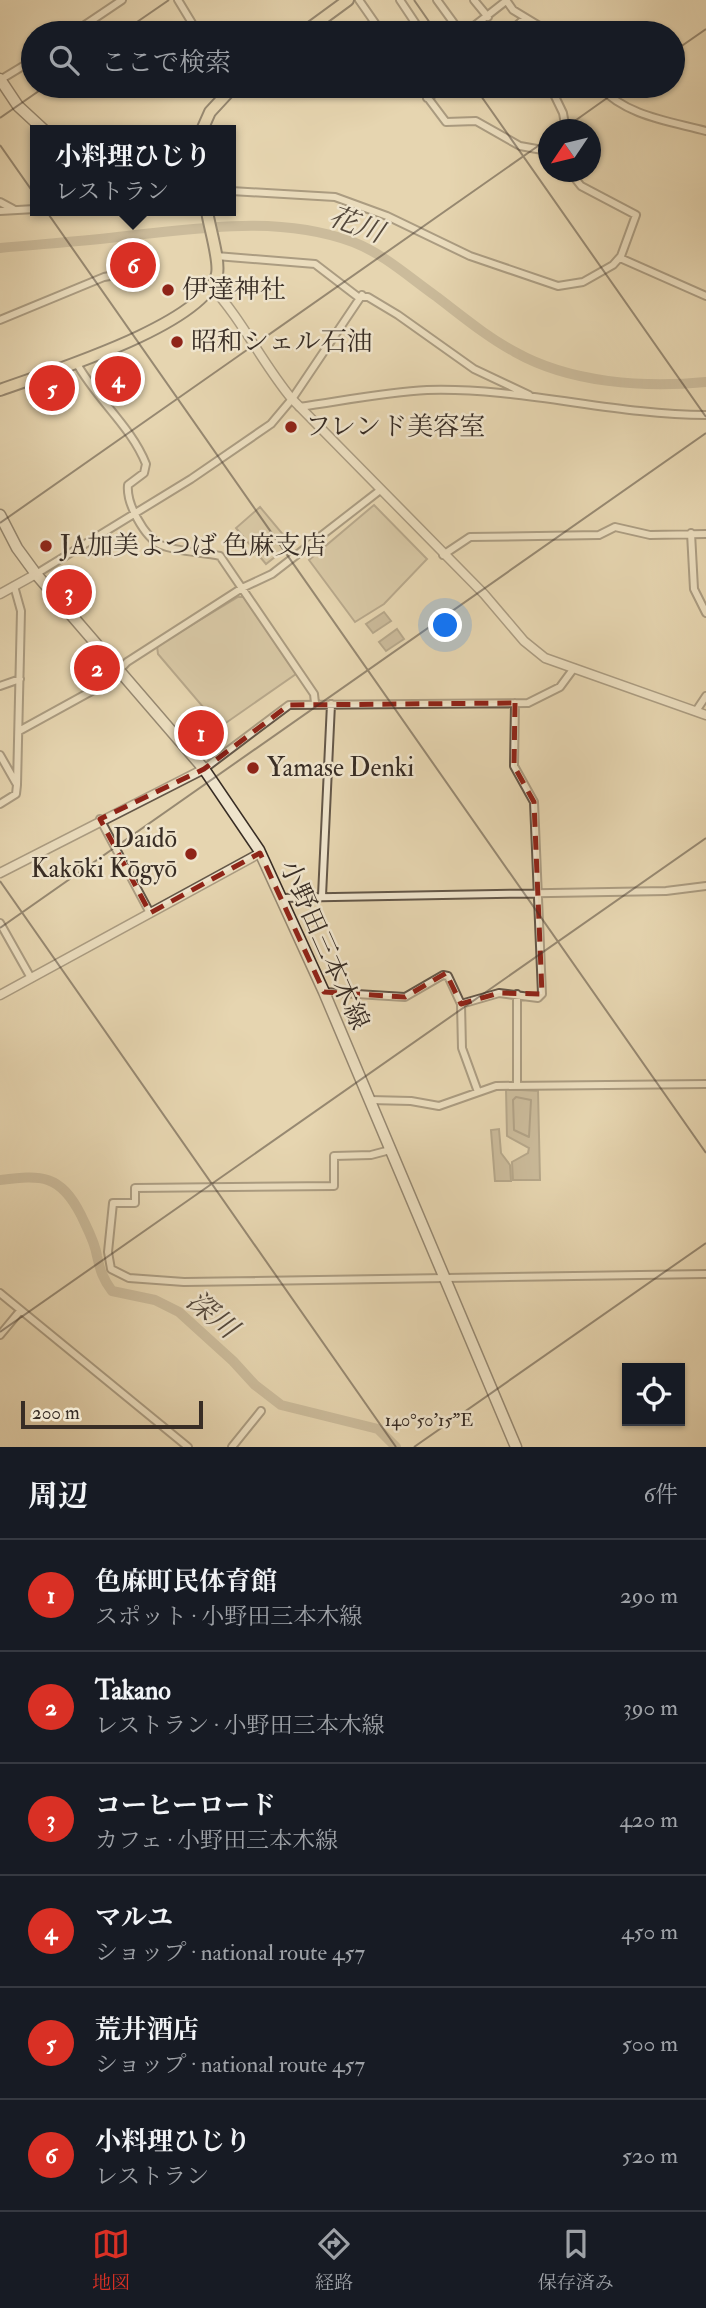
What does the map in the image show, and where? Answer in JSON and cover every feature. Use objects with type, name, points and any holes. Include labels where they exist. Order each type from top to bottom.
[{"type":"highway","points":[[319,21],[348,0]]},
{"type":"highway","points":[[204,125],[222,98]]},
{"type":"highway","points":[[0,390],[147,333],[195,302],[211,286],[217,273],[208,216]]},
{"type":"main road","points":[[0,80],[19,106],[39,125]]},
{"type":"main road","name":"小野田三本木線","points":[[0,516],[17,548],[36,574],[204,769],[232,806],[260,853],[324,992],[516,1447]]},
{"type":"street","points":[[91,21],[122,0]]},
{"type":"street","points":[[178,0],[191,21]]},
{"type":"street","points":[[359,0],[374,21]]},
{"type":"street","points":[[400,0],[414,21]]},
{"type":"street","points":[[437,0],[454,21]]},
{"type":"street","points":[[474,0],[488,17]]},
{"type":"street","points":[[482,21],[506,0],[530,21]]},
{"type":"street","points":[[522,21],[525,18]]},
{"type":"street","points":[[0,80],[21,67]]},
{"type":"street","points":[[556,98],[564,119]]},
{"type":"street","points":[[613,98],[639,113],[706,131]]},
{"type":"street","points":[[427,99],[446,122],[476,121],[520,146],[538,149]]},
{"type":"street","points":[[236,191],[335,197],[387,216],[470,256],[558,286],[583,282],[606,270],[620,258],[636,215],[578,182]]},
{"type":"street","points":[[0,202],[13,209]]},
{"type":"street","points":[[0,211],[30,209]]},
{"type":"street","points":[[215,256],[306,261],[321,267],[358,297],[362,295],[398,315],[474,369],[534,397]]},
{"type":"street","points":[[620,258],[706,296]]},
{"type":"street","points":[[0,320],[104,277],[127,273]]},
{"type":"street","points":[[211,286],[235,312],[271,375],[299,407],[379,491],[484,594],[524,641],[545,658],[706,715]]},
{"type":"street","points":[[0,594],[135,514],[271,424],[292,399],[362,295]]},
{"type":"street","points":[[76,362],[88,383],[124,427],[146,464],[144,472],[128,485],[127,499],[135,514],[160,544],[220,556],[314,694],[315,703]]},
{"type":"street","points":[[299,407],[429,390],[534,397],[623,411],[706,415]]},
{"type":"street","points":[[19,731],[110,681],[127,662],[242,588],[272,574],[379,491]]},
{"type":"street","points":[[443,555],[470,537],[599,536],[615,527],[650,534],[706,534]]},
{"type":"street","points":[[691,533],[694,589],[706,613]]},
{"type":"street","points":[[0,804],[16,794],[17,785],[21,611],[14,586]]},
{"type":"street","points":[[0,873],[100,819],[204,769],[289,705],[532,702],[556,690],[575,668]]},
{"type":"street","points":[[0,685],[20,679]]},
{"type":"street","points":[[696,712],[706,696]]},
{"type":"street","points":[[461,1004],[499,993],[538,998],[542,994],[534,802],[514,766],[515,702]]},
{"type":"street","points":[[322,896],[331,704]]},
{"type":"street","points":[[0,755],[17,785]]},
{"type":"street","points":[[100,819],[150,913]]},
{"type":"street","points":[[0,995],[260,853]]},
{"type":"street","points":[[281,898],[676,891],[706,886]]},
{"type":"street","points":[[0,923],[31,978]]},
{"type":"street","points":[[324,992],[405,997],[443,975],[448,976],[461,1004],[462,1048],[478,1092]]},
{"type":"street","points":[[517,994],[517,1086]]},
{"type":"street","points":[[369,1101],[406,1100],[442,1106],[488,1087],[706,1084]]},
{"type":"street","points":[[390,1150],[371,1155],[334,1156],[334,1186],[135,1188],[135,1203],[113,1203],[108,1252],[111,1269],[129,1278],[184,1282],[706,1274]]},
{"type":"street","points":[[0,1293],[188,1447]]},
{"type":"street","points":[[0,1335],[20,1311]]},
{"type":"street","points":[[232,1447],[261,1411]]},
{"type":"highlighted area","points":[[515,703],[514,766],[534,802],[542,994],[499,993],[461,1004],[446,973],[405,997],[324,992],[260,853],[150,913],[100,819],[204,769],[289,705]]},
{"type":"shaded area","points":[[374,505],[427,559],[384,604],[355,622],[309,560]]},
{"type":"shaded area","points":[[260,507],[291,544],[266,564],[236,528]]},
{"type":"shaded area","points":[[238,597],[244,597],[296,674],[220,727],[158,654],[157,646]]},
{"type":"water","points":[[384,612],[391,621],[373,633],[366,624]]},
{"type":"water","points":[[397,629],[404,639],[386,651],[379,642]]},
{"type":"water","points":[[506,1089],[538,1091],[540,1180],[513,1180],[512,1162],[528,1153],[529,1148],[507,1136]]},
{"type":"water","points":[[499,1129],[501,1153],[510,1165],[511,1181],[495,1181],[491,1130]]},
{"type":"waterway","name":"花川","points":[[0,248],[212,227],[269,226],[325,234],[353,242],[375,253],[495,340],[559,371],[633,383],[706,382]]},
{"type":"waterway","name":"深川","points":[[0,1180],[39,1178],[57,1185],[81,1215],[93,1240],[102,1274],[112,1291],[155,1300],[179,1312],[255,1385],[281,1405],[378,1429],[396,1447]]},
{"type":"place","name":"小料理ひじり","points":[[133,265]]},
{"type":"place","name":"伊達神社","points":[[168,290]]},
{"type":"place","name":"昭和シェル石油","points":[[177,342]]},
{"type":"place","name":"マルユ","points":[[118,379]]},
{"type":"place","name":"荒井酒店","points":[[52,388]]},
{"type":"place","name":"フレンド美容室","points":[[291,427]]},
{"type":"place","name":"JA加美よつば 色麻支店","points":[[46,546]]},
{"type":"place","name":"コーヒーロード","points":[[69,592]]},
{"type":"place","name":"Takano","points":[[97,668]]},
{"type":"place","name":"色麻町民体育館","points":[[201,733]]},
{"type":"place","name":"Yamase Denki","points":[[253,768]]},
{"type":"place","name":"Daidō Kakōki Kōgyō","points":[[191,854]]}]
